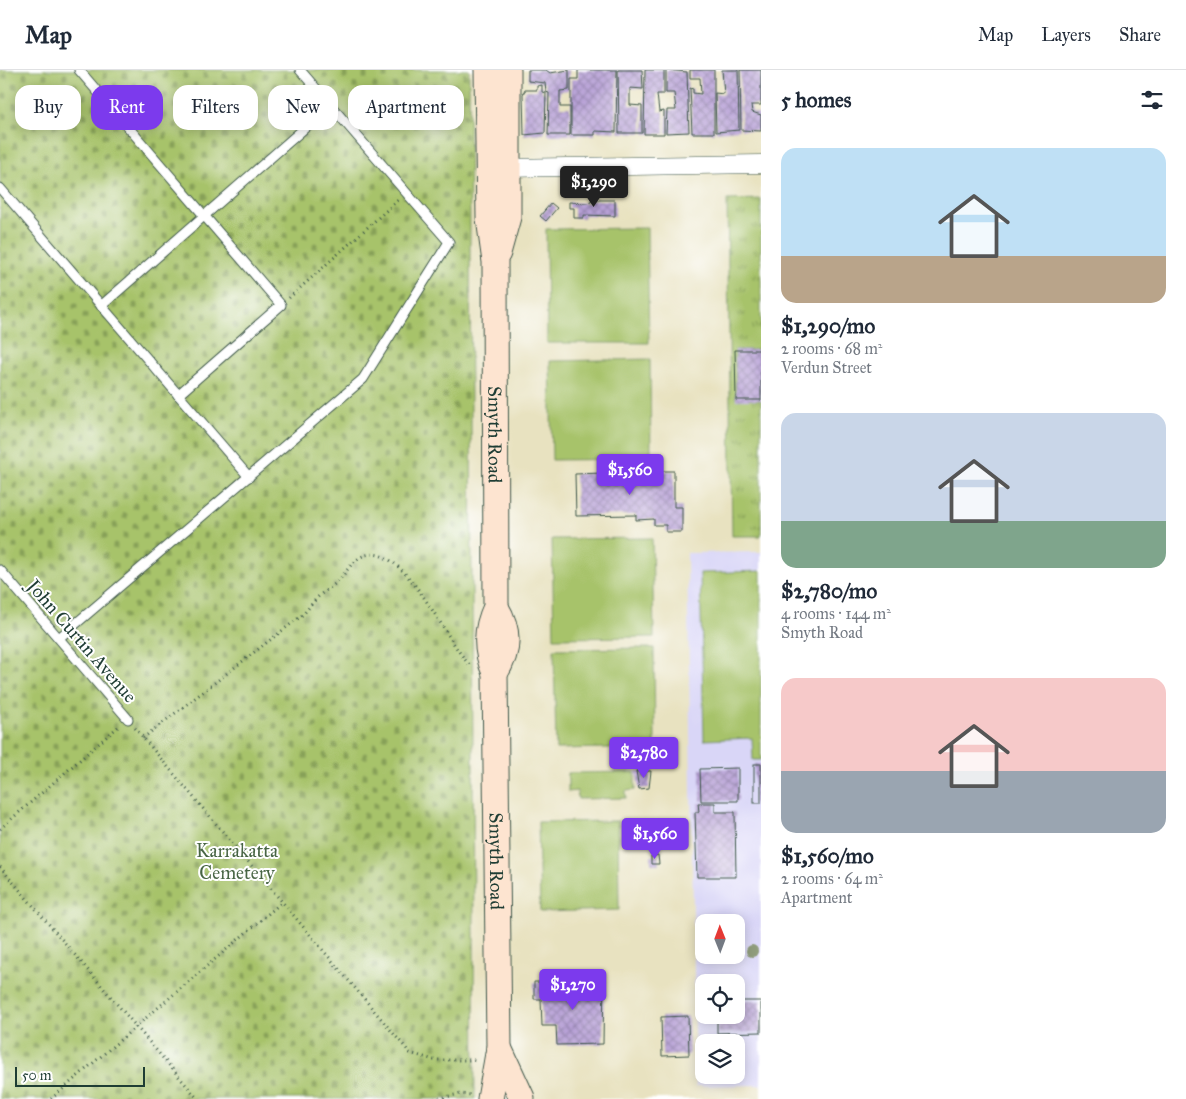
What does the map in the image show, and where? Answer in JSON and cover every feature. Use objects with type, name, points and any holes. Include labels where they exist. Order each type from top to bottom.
[{"type":"main road","name":"Smyth Road","points":[[487,70],[498,168]]},
{"type":"main road","name":"Smyth Road","points":[[505,1097],[499,1048],[495,675],[489,660],[486,639],[487,628],[496,607],[495,262],[489,218],[498,168],[508,70]]},
{"type":"street","points":[[498,168],[761,164]]},
{"type":"lane","points":[[79,70],[281,305],[178,395]]},
{"type":"lane","points":[[300,70],[313,85]]},
{"type":"lane","points":[[59,638],[363,380],[449,242],[338,113]]},
{"type":"lane","points":[[101,306],[302,130]]},
{"type":"lane","points":[[0,188],[248,477]]},
{"type":"lane","name":"John Curtin Avenue","points":[[0,570],[128,719]]},
{"type":"path","points":[[281,305],[406,192]]},
{"type":"path","points":[[144,738],[300,617],[313,605],[317,598],[335,584],[353,563],[364,556],[377,554],[408,578],[439,619],[463,659],[478,672],[495,675]]},
{"type":"path","points":[[128,719],[410,1053],[434,1060],[476,1060],[480,1068]]},
{"type":"path","name":"John Curtin Avenue","points":[[0,829],[128,719]]},
{"type":"path","points":[[0,867],[198,1099]]},
{"type":"path","points":[[51,1099],[282,902]]},
{"type":"path","points":[[434,1099],[460,1094],[477,1097],[505,1097]]},
{"type":"shaded area","points":[[761,552],[761,1085],[696,1086],[696,1084],[745,1084],[745,1034],[695,1034],[687,553]]},
{"type":"green space","name":"Karrakatta Cemetery","points":[[0,70],[469,70],[475,1099],[0,1099]]},
{"type":"green space","points":[[761,199],[761,350],[735,350],[736,399],[761,400],[761,536],[732,536],[727,200]]},
{"type":"green space","points":[[647,228],[649,343],[547,343],[546,229]]},
{"type":"green space","points":[[650,359],[651,459],[552,460],[550,361]]},
{"type":"green space","points":[[652,538],[654,637],[554,638],[552,539]]},
{"type":"green space","points":[[761,571],[761,760],[753,760],[752,738],[704,740],[700,573]]},
{"type":"green space","points":[[654,648],[655,747],[556,749],[554,649]]},
{"type":"green space","points":[[635,772],[635,790],[626,791],[626,798],[578,799],[577,791],[568,792],[568,773]]},
{"type":"green space","points":[[618,821],[619,910],[540,912],[538,822]]},
{"type":"building","points":[[528,70],[546,70],[550,73],[569,70],[569,90],[560,91],[560,107],[570,107],[570,135],[548,135],[549,93],[546,92],[545,83],[528,81]]},
{"type":"building","points":[[578,70],[617,70],[616,132],[595,131],[595,135],[571,135],[571,79],[578,79]]},
{"type":"building","points":[[618,70],[642,70],[643,89],[630,88],[630,105],[642,106],[642,133],[619,133]]},
{"type":"building","points":[[645,70],[664,70],[664,94],[657,94],[659,112],[664,111],[664,134],[644,134]]},
{"type":"building","points":[[666,70],[687,72],[689,132],[666,133],[667,110],[676,110],[674,93],[666,93]]},
{"type":"building","points":[[690,70],[714,70],[714,133],[692,133],[690,88],[693,89],[693,93],[701,94],[700,78],[690,78]]},
{"type":"building","points":[[722,70],[738,70],[739,130],[716,132],[715,93],[724,94]]},
{"type":"building","points":[[740,70],[761,70],[761,105],[751,105],[752,112],[761,115],[761,131],[741,130]]},
{"type":"building","points":[[542,85],[542,92],[546,93],[545,133],[524,135],[523,94],[525,90],[537,90],[537,86]]},
{"type":"building","points":[[591,200],[615,200],[615,216],[584,215],[584,218],[574,218],[574,208],[569,208],[569,202],[587,203]]},
{"type":"building","points":[[551,203],[557,208],[546,221],[540,216]]},
{"type":"building","points":[[735,350],[761,350],[761,400],[736,400]]},
{"type":"building","points":[[647,461],[647,471],[674,471],[674,507],[682,507],[682,532],[666,532],[666,525],[654,525],[654,519],[636,520],[636,515],[576,516],[575,474],[630,472],[630,462]]},
{"type":"building","points":[[754,764],[761,764],[761,803],[754,803]]},
{"type":"building","points":[[738,768],[738,801],[701,801],[700,769]]},
{"type":"building","points":[[636,771],[651,771],[649,788],[639,789]]},
{"type":"building","points":[[698,803],[715,803],[715,812],[735,812],[736,877],[697,877],[695,812],[699,812]]},
{"type":"building","points":[[658,855],[659,864],[651,864],[651,856]]},
{"type":"building","points":[[592,974],[604,974],[603,1044],[557,1045],[556,1026],[542,1026],[541,999],[534,999],[534,982],[572,982],[572,989],[593,988]]},
{"type":"building","points":[[745,1001],[761,1001],[761,1032],[717,1033],[717,1024],[745,1024]]},
{"type":"building","points":[[688,1016],[689,1055],[662,1056],[661,1017]]}]
